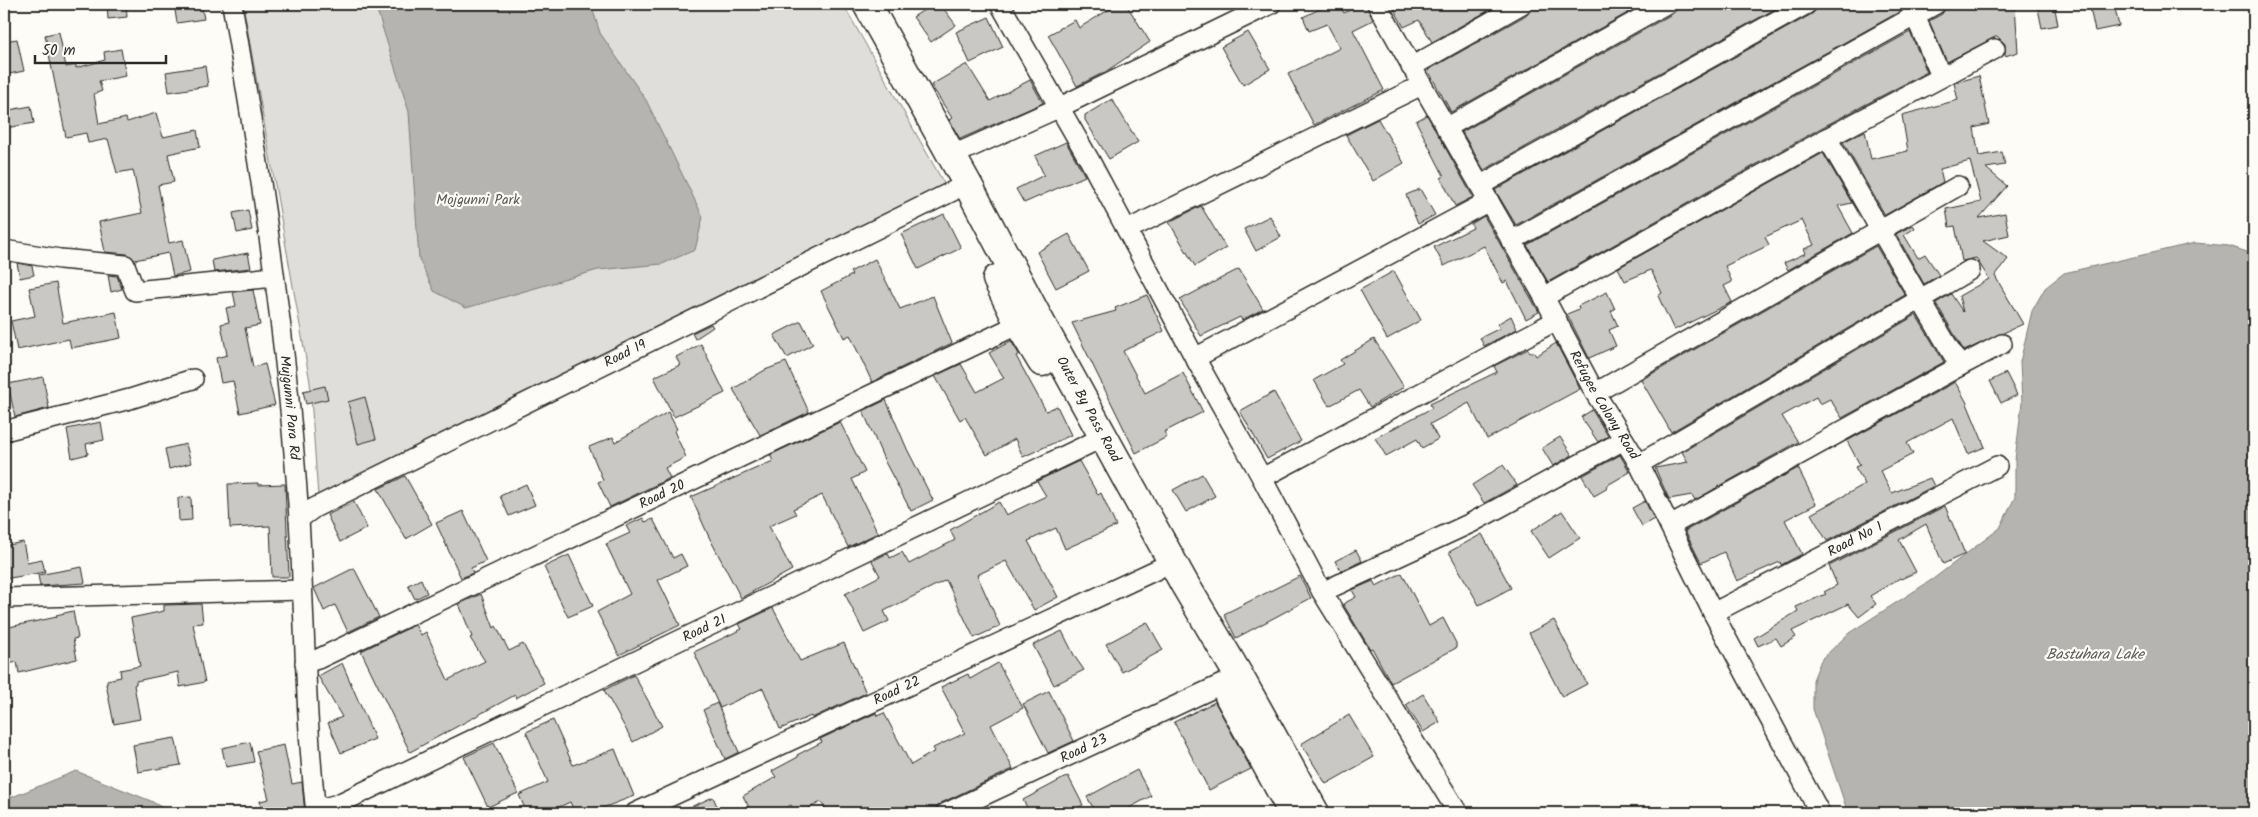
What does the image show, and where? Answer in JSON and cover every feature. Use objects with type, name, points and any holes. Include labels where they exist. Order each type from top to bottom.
[{"type":"main road","name":"Outer By Pass Road","points":[[848,4],[953,191],[1019,324],[1091,443],[1158,569],[1293,813]]},
{"type":"main road","name":"Outer By Pass Road","points":[[867,4],[1184,583],[1316,813]]},
{"type":"street","name":"Mujgunni Para Rd","points":[[232,4],[255,137],[288,386],[299,519],[305,663],[316,812]]},
{"type":"street","points":[[1000,4],[1127,230],[1322,592],[1458,813]]},
{"type":"street","points":[[951,156],[1058,108],[1272,4]]},
{"type":"street","points":[[1412,67],[1522,4]]},
{"type":"street","points":[[1446,128],[1666,4]]},
{"type":"street","points":[[1195,358],[1485,193],[1807,4]]},
{"type":"street","points":[[1511,241],[1913,9],[1936,4]]},
{"type":"street","name":"Refugee Colony Road","points":[[1382,5],[1412,67],[1446,128],[1544,297],[1595,393],[1639,464],[1713,613],[1820,813]]},
{"type":"street","points":[[1913,9],[1941,76]]},
{"type":"street","points":[[1544,297],[1828,138],[1941,76],[1995,49]]},
{"type":"street","points":[[1127,230],[1422,85]]},
{"type":"street","points":[[1828,138],[1882,230],[1919,300],[1960,366]]},
{"type":"street","points":[[1595,393],[1958,186]]},
{"type":"street","name":"Road 19","points":[[299,519],[314,508],[953,191]]},
{"type":"street","points":[[4,250],[60,259],[125,265],[135,291],[274,277]]},
{"type":"street","points":[[1639,464],[1970,270]]},
{"type":"street","points":[[1262,478],[1556,320]]},
{"type":"street","name":"Road 20","points":[[305,663],[336,651],[1019,324]]},
{"type":"street","points":[[1670,526],[2002,344]]},
{"type":"street","points":[[4,431],[130,399],[193,379]]},
{"type":"street","points":[[1322,592],[1471,523],[1624,440]]},
{"type":"street","name":"Road 21","points":[[316,812],[338,804],[1091,443]]},
{"type":"street","name":"Road No 1","points":[[1713,613],[1997,466]]},
{"type":"street","name":"Road 22","points":[[635,813],[1158,569]]},
{"type":"street","points":[[4,598],[302,590]]},
{"type":"street","name":"Road 23","points":[[946,813],[1222,684]]},
{"type":"green space","name":"Mojgunni Park","points":[[243,4],[843,4],[946,187],[318,497],[310,382]]},
{"type":"water","points":[[375,4],[591,4],[600,33],[646,100],[703,217],[695,250],[662,264],[598,270],[466,308],[434,291],[419,259],[409,112]]},
{"type":"water","name":"Bastuhara Lake","points":[[2195,243],[2229,246],[2247,252],[2254,263],[2254,813],[1848,813],[1813,709],[1813,680],[1821,660],[1849,633],[1933,579],[2000,528],[2015,497],[2015,460],[2022,403],[2020,362],[2032,311],[2045,288],[2064,273]]},
{"type":"water","points":[[76,771],[151,801],[171,813],[4,813],[5,800]]},
{"type":"building","points":[[107,4],[126,4],[127,17],[108,19]]},
{"type":"building","points":[[174,4],[201,4],[204,19],[177,23]]},
{"type":"building","points":[[933,4],[940,4],[956,25],[931,42],[913,17]]},
{"type":"building","points":[[1118,4],[1126,4],[1150,42],[1105,72],[1077,86],[1048,35],[1075,20],[1079,28]]},
{"type":"building","points":[[1330,4],[1339,4],[1344,13],[1361,4],[1366,4],[1373,20],[1353,30],[1384,90],[1314,125],[1288,74],[1340,48],[1327,24],[1309,31],[1303,17]]},
{"type":"building","points":[[1391,4],[1500,4],[1432,42],[1419,20],[1404,27]]},
{"type":"building","points":[[1533,4],[1627,4],[1631,11],[1451,112],[1428,70],[1528,14]]},
{"type":"building","points":[[1684,4],[1784,4],[1484,170],[1462,132],[1672,14]]},
{"type":"building","points":[[1818,4],[1899,4],[1901,11],[1516,225],[1495,190],[1812,14],[1817,9]]},
{"type":"building","points":[[1947,4],[2015,4],[2018,52],[2005,56],[2005,44],[1997,36],[1947,62],[1929,21],[1942,14]]},
{"type":"building","points":[[2037,4],[2054,4],[2058,25],[2042,28]]},
{"type":"building","points":[[2089,4],[2114,4],[2119,26],[2095,31]]},
{"type":"building","points":[[989,17],[1003,47],[970,63],[956,32]]},
{"type":"building","points":[[59,32],[66,67],[76,65],[76,68],[105,60],[104,52],[121,49],[126,76],[99,81],[102,91],[94,94],[99,124],[126,118],[127,122],[156,113],[163,137],[197,130],[200,147],[168,154],[174,182],[158,185],[169,243],[183,240],[190,272],[173,276],[168,253],[135,260],[127,254],[105,252],[99,222],[142,213],[133,170],[117,173],[108,139],[88,143],[86,133],[66,137],[45,35]]},
{"type":"building","points":[[1248,32],[1270,69],[1243,85],[1221,47]]},
{"type":"building","points":[[1910,32],[1927,72],[1821,128],[1548,282],[1527,245]]},
{"type":"building","points":[[17,39],[24,71],[4,75],[4,41]]},
{"type":"building","points":[[967,64],[990,101],[1030,80],[1043,103],[960,139],[949,120],[952,118],[931,85]]},
{"type":"building","points":[[205,66],[208,86],[169,92],[166,72]]},
{"type":"building","points":[[1979,76],[1989,124],[1974,128],[1979,156],[2002,152],[2005,165],[1986,168],[2007,186],[1979,218],[2005,213],[2009,235],[1983,241],[2008,259],[1995,276],[2023,324],[1964,351],[1936,303],[1951,294],[1963,312],[1959,296],[1989,279],[1976,258],[1962,261],[1955,226],[1949,227],[1946,209],[1981,202],[1970,161],[1940,169],[1943,182],[1885,215],[1843,142],[1865,131],[1871,159],[1908,151],[1902,115],[1958,100],[1954,83]]},
{"type":"building","points":[[1112,99],[1138,142],[1109,159],[1085,120],[1085,115]]},
{"type":"building","points":[[31,106],[34,123],[6,128],[4,111]]},
{"type":"building","points":[[1427,115],[1473,197],[1455,206],[1441,178],[1444,176],[1416,121]]},
{"type":"building","points":[[1378,119],[1404,163],[1373,181],[1346,135]]},
{"type":"building","points":[[1066,142],[1085,176],[1024,203],[1016,189],[1044,175],[1035,156]]},
{"type":"building","points":[[1823,153],[1852,203],[1838,206],[1853,233],[1788,270],[1784,263],[1806,253],[1804,249],[1814,245],[1802,220],[1765,237],[1769,245],[1725,266],[1732,282],[1724,286],[1732,302],[1674,330],[1658,296],[1662,293],[1651,270],[1625,281],[1618,268]]},
{"type":"building","points":[[1420,189],[1435,215],[1418,224],[1406,195]]},
{"type":"building","points":[[1201,206],[1226,248],[1195,266],[1169,222]]},
{"type":"building","points":[[248,210],[252,230],[237,233],[233,213]]},
{"type":"building","points":[[944,214],[961,248],[918,269],[901,234]]},
{"type":"building","points":[[1270,216],[1281,237],[1256,251],[1244,229]]},
{"type":"building","points":[[1484,216],[1539,312],[1526,319],[1507,281],[1503,283],[1484,246],[1444,266],[1434,247],[1473,228],[1471,224]]},
{"type":"building","points":[[1913,225],[1915,228],[1904,235],[1918,258],[1925,254],[1939,275],[1924,284],[1896,234]]},
{"type":"building","points":[[1069,234],[1089,271],[1056,288],[1037,252]]},
{"type":"building","points":[[1876,246],[1905,295],[1671,432],[1641,380]]},
{"type":"building","points":[[248,253],[251,268],[214,272],[212,260]]},
{"type":"building","points":[[875,259],[900,309],[933,296],[952,343],[872,382],[850,335],[844,338],[821,291],[852,275],[850,272]]},
{"type":"building","points":[[17,263],[32,266],[34,275],[20,278]]},
{"type":"building","points":[[1239,269],[1263,309],[1242,320],[1240,317],[1201,336],[1180,300]]},
{"type":"building","points":[[1394,271],[1421,320],[1387,339],[1360,290]]},
{"type":"building","points":[[108,275],[117,276],[122,289],[111,292]]},
{"type":"building","points":[[56,283],[63,323],[116,312],[121,338],[71,348],[69,339],[17,350],[11,321],[35,316],[29,288]]},
{"type":"building","points":[[253,290],[260,325],[245,328],[253,367],[265,364],[275,405],[240,413],[233,381],[221,383],[216,358],[227,355],[221,324],[229,322],[226,308],[236,306],[233,292]]},
{"type":"building","points":[[1607,292],[1615,309],[1611,311],[1618,326],[1609,330],[1616,346],[1589,358],[1567,314],[1579,309],[1578,306]]},
{"type":"building","points":[[1147,295],[1164,331],[1123,351],[1145,393],[1183,373],[1203,412],[1164,432],[1167,437],[1136,453],[1072,323],[1116,311],[1115,308]]},
{"type":"building","points":[[1916,315],[1944,362],[1842,418],[1830,399],[1820,404],[1816,397],[1782,416],[1798,442],[1695,500],[1692,495],[1669,499],[1655,468],[1688,462],[1682,452]]},
{"type":"building","points":[[1511,316],[1517,329],[1484,346],[1480,338],[1500,328],[1497,324]]},
{"type":"building","points":[[801,321],[813,344],[787,358],[774,335]]},
{"type":"building","points":[[711,324],[713,327],[695,339],[692,333]]},
{"type":"building","points":[[1374,339],[1404,387],[1370,407],[1359,390],[1329,406],[1314,380],[1343,364],[1340,360]]},
{"type":"building","points":[[1011,341],[1019,354],[1016,356],[1046,411],[1057,406],[1071,435],[1023,457],[1015,439],[987,455],[965,417],[960,420],[935,376],[961,364],[977,392],[1004,378],[989,353]]},
{"type":"building","points":[[1556,343],[1580,389],[1487,439],[1469,403],[1430,424],[1438,439],[1422,448],[1417,439],[1386,456],[1375,438],[1432,408],[1430,404],[1497,372],[1494,366],[1528,349],[1530,353],[1533,351],[1536,356]]},
{"type":"building","points":[[701,344],[725,393],[674,417],[654,377],[680,365],[676,357]]},
{"type":"building","points":[[786,362],[809,412],[760,435],[733,389],[765,370]]},
{"type":"building","points":[[2006,373],[2017,395],[2001,403],[1990,381]]},
{"type":"building","points":[[43,377],[49,408],[15,417],[8,384]]},
{"type":"building","points":[[1955,382],[1966,401],[1985,447],[1968,454],[1953,418],[1907,443],[1913,454],[1880,471],[1892,493],[1930,478],[1934,486],[1827,541],[1811,514],[1865,484],[1855,467],[1860,465],[1847,441]]},
{"type":"building","points":[[325,386],[328,399],[306,404],[303,391]]},
{"type":"building","points":[[1274,392],[1301,441],[1267,459],[1240,411]]},
{"type":"building","points":[[365,397],[376,439],[358,444],[348,402]]},
{"type":"building","points":[[886,400],[907,449],[933,500],[911,511],[885,462],[863,411]]},
{"type":"building","points":[[1592,410],[1608,436],[1598,442],[1581,417]]},
{"type":"building","points":[[668,412],[677,429],[674,431],[686,457],[665,468],[670,478],[610,507],[598,482],[603,480],[589,447],[613,437],[615,442]]},
{"type":"building","points":[[101,422],[104,440],[86,444],[88,454],[72,458],[67,429]]},
{"type":"building","points":[[840,422],[865,472],[852,479],[878,533],[848,547],[822,495],[793,509],[796,514],[769,526],[792,570],[741,598],[709,537],[691,497],[773,461],[770,455]]},
{"type":"building","points":[[1560,437],[1572,455],[1553,466],[1542,448]]},
{"type":"building","points":[[186,444],[191,463],[169,469],[165,449]]},
{"type":"building","points":[[1620,455],[1630,472],[1606,486],[1608,488],[1594,496],[1582,476]]},
{"type":"building","points":[[1079,461],[1098,495],[1101,493],[1116,526],[1065,549],[1056,528],[1028,541],[1058,597],[1034,610],[1006,561],[977,575],[1000,626],[974,638],[946,580],[884,611],[889,621],[864,633],[845,594],[880,576],[872,561],[888,553],[890,558],[902,552],[909,564],[955,540],[950,530],[999,502],[1006,515],[1046,496],[1037,481]]},
{"type":"building","points":[[1503,465],[1517,485],[1484,503],[1472,485]]},
{"type":"building","points":[[1798,468],[1816,504],[1785,520],[1802,554],[1781,565],[1780,562],[1737,581],[1724,552],[1701,563],[1685,531]]},
{"type":"building","points":[[1202,474],[1215,496],[1186,512],[1173,490]]},
{"type":"building","points":[[405,476],[432,524],[406,539],[378,489]]},
{"type":"building","points":[[258,483],[258,485],[285,484],[289,577],[272,577],[270,526],[230,528],[228,484]]},
{"type":"building","points":[[526,484],[535,505],[509,516],[500,496]]},
{"type":"building","points":[[191,497],[192,520],[179,521],[178,498]]},
{"type":"building","points":[[1645,501],[1654,519],[1642,526],[1632,508]]},
{"type":"building","points":[[354,502],[367,528],[340,542],[327,515]]},
{"type":"building","points":[[1945,506],[1965,554],[1943,564],[1926,524],[1899,540],[1916,572],[1900,578],[1870,596],[1876,604],[1859,617],[1848,604],[1792,631],[1796,637],[1781,646],[1776,638],[1758,646],[1754,638],[1798,611],[1796,607],[1826,594],[1824,592],[1837,585],[1829,566]]},
{"type":"building","points":[[463,511],[486,561],[471,568],[473,573],[461,578],[436,523]]},
{"type":"building","points":[[1562,511],[1580,538],[1549,558],[1531,531]]},
{"type":"building","points":[[643,518],[645,522],[653,519],[673,558],[681,554],[687,566],[658,580],[680,625],[619,655],[597,612],[630,594],[606,544],[630,533],[626,526]]},
{"type":"building","points":[[1482,534],[1511,588],[1479,605],[1449,552]]},
{"type":"building","points":[[23,542],[27,562],[42,559],[45,572],[4,579],[4,546]]},
{"type":"building","points":[[1356,550],[1362,561],[1341,571],[1335,561]]},
{"type":"building","points":[[569,555],[593,606],[568,617],[544,567]]},
{"type":"building","points":[[82,567],[85,583],[40,586],[38,575]]},
{"type":"building","points":[[354,568],[379,617],[348,632],[335,605],[324,611],[314,588]]},
{"type":"building","points":[[1402,573],[1429,626],[1443,618],[1456,643],[1456,648],[1391,683],[1372,648],[1370,649],[1343,604],[1356,597],[1352,590],[1373,581],[1376,586]]},
{"type":"building","points":[[1300,576],[1311,598],[1236,638],[1224,614]]},
{"type":"building","points":[[421,579],[427,593],[415,599],[408,585]]},
{"type":"building","points":[[481,594],[494,628],[496,626],[509,651],[523,644],[544,683],[516,698],[515,695],[410,752],[361,651],[415,625],[421,635],[426,632],[448,680],[485,661],[470,638],[472,637],[459,604]]},
{"type":"building","points":[[201,604],[203,623],[193,624],[205,682],[180,687],[178,672],[136,681],[134,685],[140,719],[114,724],[106,684],[107,680],[121,677],[120,670],[140,666],[131,618],[164,611],[164,605]]},
{"type":"building","points":[[773,608],[800,661],[844,643],[866,693],[812,718],[811,716],[780,729],[763,688],[720,708],[694,652],[742,629],[739,624]]},
{"type":"building","points":[[73,611],[78,638],[73,639],[77,659],[19,673],[17,662],[4,665],[4,628],[57,617],[56,615]]},
{"type":"building","points":[[1554,620],[1587,684],[1562,697],[1529,633]]},
{"type":"building","points":[[1147,622],[1163,650],[1122,672],[1106,644]]},
{"type":"building","points":[[1062,631],[1084,670],[1054,685],[1033,645]]},
{"type":"building","points":[[342,663],[375,739],[341,753],[328,723],[342,717],[318,676]]},
{"type":"building","points":[[998,663],[1023,708],[991,725],[1013,769],[941,803],[936,809],[927,813],[828,813],[821,802],[800,813],[795,813],[791,805],[776,813],[752,813],[743,796],[776,777],[772,771],[822,742],[820,739],[876,713],[877,716],[884,713],[911,765],[935,751],[933,748],[965,733],[941,687],[968,674],[970,679]]},
{"type":"building","points":[[634,675],[662,726],[633,742],[604,690]]},
{"type":"building","points":[[1049,691],[1074,741],[1048,753],[1023,704]]},
{"type":"building","points":[[1423,694],[1440,722],[1423,732],[1406,705]]},
{"type":"building","points":[[1215,702],[1251,769],[1209,790],[1174,722]]},
{"type":"building","points":[[717,703],[739,752],[725,759],[703,710]]},
{"type":"building","points":[[1349,715],[1374,757],[1326,784],[1301,744]]},
{"type":"building","points":[[553,720],[573,765],[615,749],[634,796],[600,809],[602,813],[575,813],[570,802],[546,813],[527,813],[519,795],[548,782],[526,732]]},
{"type":"building","points":[[175,738],[181,765],[138,772],[133,745]]},
{"type":"building","points":[[250,742],[254,762],[226,767],[222,748]]},
{"type":"building","points":[[494,743],[518,793],[488,807],[464,757]]},
{"type":"building","points":[[284,745],[292,784],[302,782],[305,813],[297,813],[296,808],[262,813],[260,801],[269,799],[256,751]]},
{"type":"building","points":[[1137,770],[1151,796],[1120,813],[1096,813],[1087,797]]},
{"type":"building","points":[[1068,776],[1083,805],[1068,813],[1030,813],[1023,800]]},
{"type":"building","points":[[713,797],[720,813],[677,813]]}]
